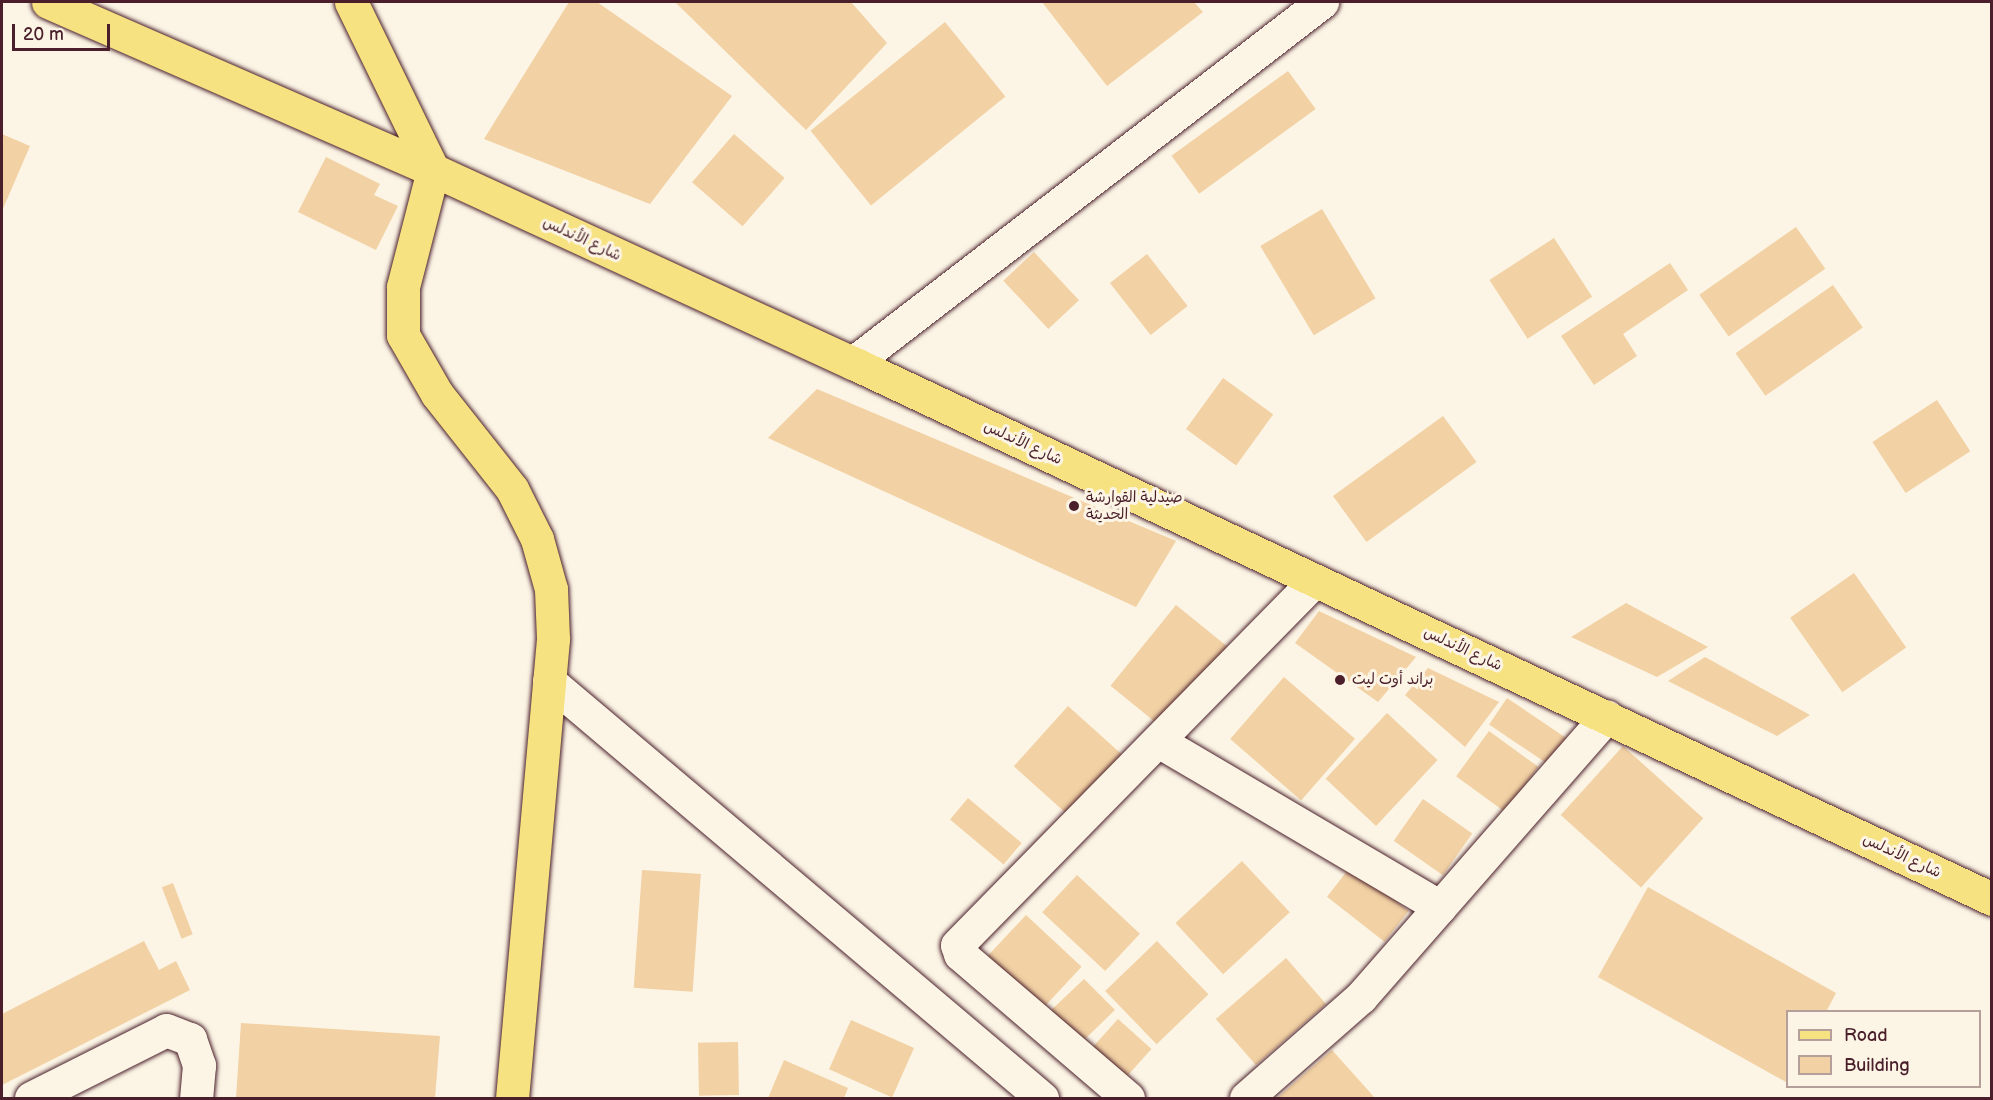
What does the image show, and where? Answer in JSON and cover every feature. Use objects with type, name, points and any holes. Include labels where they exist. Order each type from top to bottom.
[{"type":"main road","name":"شارع الأندلس","points":[[48,2],[433,170],[853,363],[1992,899]]},
{"type":"main road","points":[[351,2],[433,170],[403,287],[403,335],[437,394],[512,489],[537,539],[551,589],[553,639],[513,1098]]},
{"type":"street","points":[[853,363],[1322,2]]},
{"type":"street","points":[[1128,1098],[956,950],[1315,580]]},
{"type":"street","points":[[549,681],[1042,1098]]},
{"type":"street","points":[[1246,1098],[1361,997],[1607,716]]},
{"type":"street","points":[[1160,742],[1440,907]]},
{"type":"street","points":[[31,1098],[166,1030],[190,1039],[199,1065],[196,1098]]},
{"type":"building","points":[[569,2],[597,2],[732,96],[650,204],[484,139]]},
{"type":"building","points":[[675,2],[851,2],[887,43],[806,130]]},
{"type":"building","points":[[1042,2],[1194,2],[1203,12],[1107,86]]},
{"type":"building","points":[[945,22],[1005,97],[871,205],[811,131]]},
{"type":"building","points":[[1288,71],[1316,109],[1199,194],[1172,156]]},
{"type":"building","points":[[2,134],[30,146],[2,211]]},
{"type":"building","points":[[734,134],[785,178],[743,226],[692,182]]},
{"type":"building","points":[[326,157],[380,184],[374,195],[398,206],[376,250],[298,212]]},
{"type":"building","points":[[1322,209],[1376,298],[1314,335],[1260,246]]},
{"type":"building","points":[[1796,227],[1825,269],[1729,336],[1699,295]]},
{"type":"building","points":[[1554,238],[1592,297],[1528,339],[1489,280]]},
{"type":"building","points":[[1034,252],[1079,300],[1048,329],[1003,281]]},
{"type":"building","points":[[1147,254],[1188,306],[1151,335],[1110,283]]},
{"type":"building","points":[[1670,263],[1688,290],[1623,334],[1637,356],[1594,385],[1561,336]]},
{"type":"building","points":[[1833,285],[1863,328],[1765,396],[1736,353]]},
{"type":"building","points":[[1223,378],[1273,414],[1236,465],[1186,429]]},
{"type":"building","points":[[817,389],[1176,541],[1136,607],[768,438]]},
{"type":"building","points":[[1937,400],[1970,451],[1906,493],[1872,442]]},
{"type":"building","points":[[1443,416],[1477,462],[1366,542],[1333,496]]},
{"type":"building","points":[[1854,573],[1906,648],[1842,692],[1790,618]]},
{"type":"building","points":[[1626,603],[1708,647],[1657,677],[1571,637]]},
{"type":"building","points":[[1176,605],[1232,650],[1167,731],[1111,686]]},
{"type":"building","points":[[1319,611],[1416,657],[1378,702],[1295,643]]},
{"type":"building","points":[[1705,657],[1810,715],[1777,736],[1668,681]]},
{"type":"building","points":[[1428,668],[1499,702],[1465,747],[1405,695]]},
{"type":"building","points":[[1284,677],[1355,739],[1301,801],[1230,739]]},
{"type":"building","points":[[1507,698],[1572,742],[1555,769],[1489,725]]},
{"type":"building","points":[[1068,706],[1124,757],[1070,817],[1014,766]]},
{"type":"building","points":[[1387,713],[1437,760],[1376,826],[1326,779]]},
{"type":"building","points":[[1489,731],[1538,767],[1505,812],[1456,776]]},
{"type":"building","points":[[1623,746],[1703,818],[1641,887],[1561,815]]},
{"type":"building","points":[[968,798],[1022,843],[1004,864],[950,819]]},
{"type":"building","points":[[1423,799],[1472,833],[1443,875],[1394,841]]},
{"type":"building","points":[[1242,861],[1290,912],[1223,974],[1175,923]]},
{"type":"building","points":[[1351,866],[1409,911],[1385,942],[1327,897]]},
{"type":"building","points":[[642,870],[701,874],[693,992],[634,988]]},
{"type":"building","points":[[1077,875],[1140,934],[1105,971],[1042,912]]},
{"type":"building","points":[[173,883],[193,934],[182,939],[162,887]]},
{"type":"building","points":[[1648,887],[1836,993],[1827,1010],[1786,1010],[1786,1082],[1598,977]]},
{"type":"building","points":[[1026,915],[1082,967],[1040,1011],[984,960]]},
{"type":"building","points":[[144,941],[159,970],[176,961],[190,990],[2,1085],[2,1014]]},
{"type":"building","points":[[1157,941],[1208,994],[1157,1044],[1105,991]]},
{"type":"building","points":[[1286,958],[1326,1004],[1256,1065],[1216,1019]]},
{"type":"building","points":[[1084,979],[1115,1010],[1085,1039],[1046,1015]]},
{"type":"building","points":[[1118,1019],[1151,1049],[1124,1080],[1091,1049]]},
{"type":"building","points":[[851,1020],[914,1048],[892,1097],[829,1069]]},
{"type":"building","points":[[241,1023],[440,1036],[435,1098],[236,1098]]},
{"type":"building","points":[[738,1042],[739,1095],[699,1096],[698,1043]]},
{"type":"building","points":[[1332,1050],[1375,1098],[1277,1098]]},
{"type":"building","points":[[784,1060],[848,1088],[844,1098],[768,1098]]},
{"type":"place","name":"صيدلية القوارشة الحديثة","points":[[1074,506]]},
{"type":"place","name":"براند أوت ليت","points":[[1340,680]]}]
